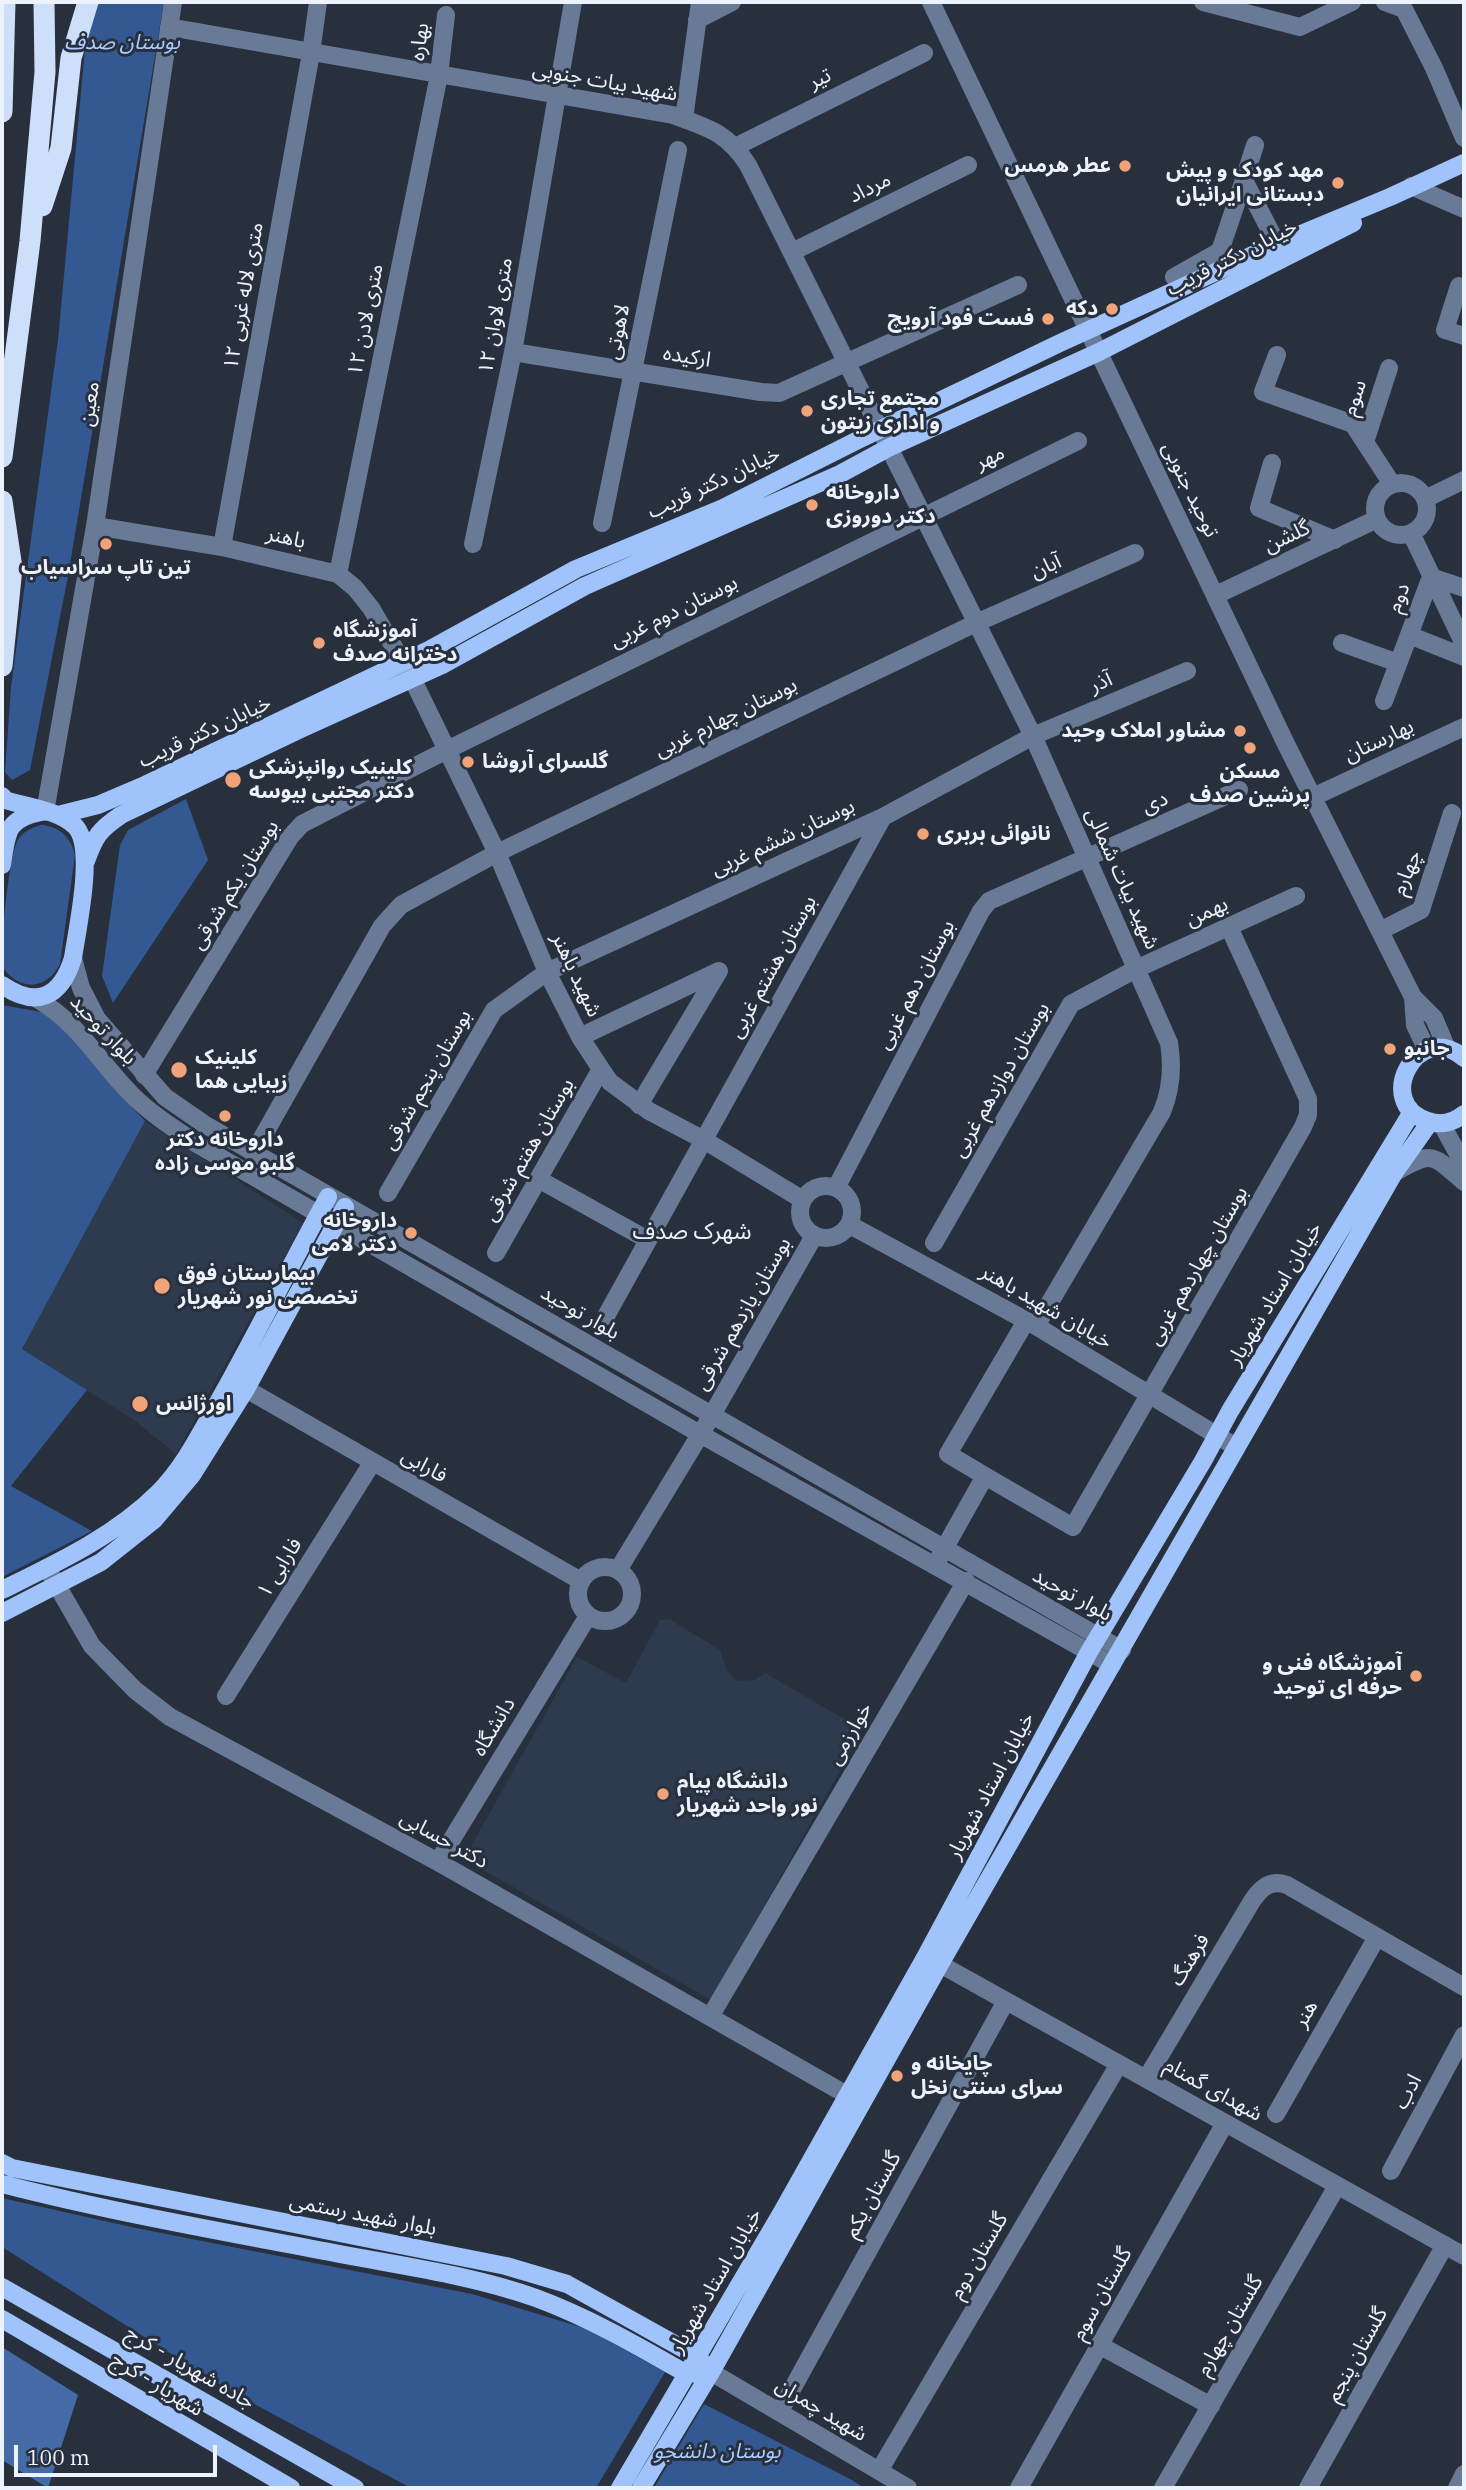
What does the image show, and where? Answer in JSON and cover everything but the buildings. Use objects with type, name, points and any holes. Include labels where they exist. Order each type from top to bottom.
[{"type":"highway","points":[[2,112],[5,2]]},
{"type":"highway","points":[[2,457],[30,241],[45,72],[44,2]]},
{"type":"highway","points":[[30,241],[61,148],[71,58],[88,2]]},
{"type":"highway","points":[[2,501],[12,568],[2,666]]},
{"type":"main road","points":[[1390,197],[1464,163]]},
{"type":"main road","name":"خیابان دکتر قریب","points":[[2,865],[6,838],[12,825],[21,816],[98,805],[145,785],[403,662],[576,569],[723,508],[962,389],[1277,244],[1390,197]]},
{"type":"main road","name":"خیابان دکتر قریب","points":[[86,860],[94,838],[103,827],[121,816],[442,665],[585,586],[816,485],[890,447],[1098,352],[1356,221],[1390,197]]},
{"type":"main road","points":[[2,796],[5,800],[52,813],[75,825],[82,835],[86,860],[74,958],[61,985],[50,995],[37,999],[19,995],[2,986]]},
{"type":"main road","points":[[1464,1058],[1456,1048],[1427,1050],[1416,1056],[1408,1066],[1402,1089],[1412,1112],[1436,1123],[1452,1121],[1464,1114]]},
{"type":"main road","name":"خیابان استاد شهریار","points":[[641,2488],[711,2372],[933,1960],[1089,1652],[1203,1461],[1216,1434],[1412,1112]]},
{"type":"main road","name":"خیابان استاد شهریار","points":[[620,2488],[847,2095],[933,1960],[1117,1658],[1394,1173],[1436,1123]]},
{"type":"main road","points":[[2,1590],[47,1568],[118,1527],[160,1491],[187,1456],[234,1376],[324,1205]]},
{"type":"main road","points":[[2,1613],[101,1562],[154,1520],[192,1475],[246,1389],[341,1215]]},
{"type":"main road","points":[[306,1237],[319,1234],[323,1245]]},
{"type":"main road","points":[[1234,1404],[1231,1424],[1242,1430],[1250,1424]]},
{"type":"main road","points":[[1203,1461],[1215,1455],[1224,1458],[1223,1472]]},
{"type":"main road","name":"بلوار شهید رستمی","points":[[2,2163],[12,2168],[102,2187],[506,2266],[567,2284],[698,2357],[711,2372]]},
{"type":"main road","name":"بلوار شهید رستمی","points":[[2,2184],[95,2207],[475,2279],[589,2319],[687,2374]]},
{"type":"main road","name":"جاده شهریار - کرج","points":[[2,2287],[355,2488]]},
{"type":"main road","name":"شهریار - کرج","points":[[2,2319],[291,2488]]},
{"type":"main road","points":[[687,2374],[711,2372]]},
{"type":"street","name":"معین","points":[[52,813],[173,2]]},
{"type":"street","name":"۱۲ متری لاله غربی","points":[[222,547],[318,2]]},
{"type":"street","name":"۱۲ متری لاوان","points":[[473,544],[513,352],[573,2]]},
{"type":"street","points":[[684,119],[699,2]]},
{"type":"street","points":[[697,20],[732,2]]},
{"type":"street","name":"توحید جنوبی","points":[[931,2],[1380,931],[1413,996],[1434,1018],[1456,1048]]},
{"type":"street","points":[[1203,2],[1300,27],[1352,2]]},
{"type":"street","points":[[1385,2],[1404,9],[1434,68],[1464,138]]},
{"type":"street","name":"بهاره","points":[[439,75],[446,15]]},
{"type":"street","name":"شهید بیات جنوبی","points":[[169,27],[673,115],[721,134],[737,146]]},
{"type":"street","name":"تیر","points":[[737,146],[925,53]]},
{"type":"street","name":"۱۲ متری لادن","points":[[338,574],[439,75]]},
{"type":"street","points":[[1174,276],[1220,251],[1255,145]]},
{"type":"street","points":[[737,146],[890,447]]},
{"type":"street","name":"لاهوتی","points":[[602,523],[678,150]]},
{"type":"street","name":"مرداد","points":[[792,252],[968,165]]},
{"type":"street","points":[[1244,180],[1277,244]]},
{"type":"street","points":[[1412,186],[1464,209]]},
{"type":"street","name":"ارکیده","points":[[513,352],[779,393],[1018,285]]},
{"type":"street","points":[[1459,286],[1445,330],[1464,336]]},
{"type":"street","points":[[1276,355],[1263,391],[1353,424],[1392,484]]},
{"type":"street","name":"سوم","points":[[1365,442],[1389,368]]},
{"type":"street","name":"مهر","points":[[922,516],[1078,441]]},
{"type":"street","name":"شهید بیات شمالی","points":[[890,447],[1033,736],[1170,1043],[1171,1071],[1167,1101],[948,1454]]},
{"type":"street","points":[[1272,463],[1259,508],[1335,540]]},
{"type":"street","points":[[1425,499],[1464,480]]},
{"type":"street","points":[[1392,484],[1410,484],[1418,488],[1425,499],[1425,519],[1410,533],[1389,533],[1377,519],[1375,503],[1378,495],[1392,484]]},
{"type":"street","name":"بوستان دوم غربی","points":[[447,750],[922,516]]},
{"type":"street","name":"گلشن","points":[[1216,596],[1377,519]]},
{"type":"street","name":"باهنر","points":[[95,526],[222,547],[338,574]]},
{"type":"street","points":[[1410,533],[1464,643]]},
{"type":"street","name":"آبان","points":[[975,623],[1135,553]]},
{"type":"street","points":[[338,574],[355,588],[371,608],[412,678]]},
{"type":"street","points":[[1431,577],[1464,588]]},
{"type":"street","name":"دوم","points":[[1384,701],[1431,577]]},
{"type":"street","name":"بوستان چهارم غربی","points":[[253,1154],[390,915],[401,905],[497,853],[975,623]]},
{"type":"street","name":"دوم","points":[[1409,635],[1464,657]]},
{"type":"street","points":[[1342,643],[1398,663]]},
{"type":"street","name":"آذر","points":[[1033,736],[1187,671]]},
{"type":"street","name":"شهید باهنر","points":[[412,678],[497,853],[547,972],[580,1037],[610,1082],[639,1105],[704,1140],[803,1200]]},
{"type":"street","name":"بهارستان","points":[[1313,797],[1464,726]]},
{"type":"street","name":"بوستان ششم غربی","points":[[547,972],[883,817],[1033,736]]},
{"type":"street","name":"بوستان یکم شرقی","points":[[144,1075],[295,829],[447,750]]},
{"type":"street","name":"دی","points":[[1088,857],[1239,790]]},
{"type":"street","name":"چهارم","points":[[1380,931],[1421,909],[1452,813]]},
{"type":"street","name":"بوستان هشتم غربی","points":[[606,1316],[883,817]]},
{"type":"street","name":"بوستان دهم غربی","points":[[836,1188],[984,906],[989,901],[1088,857]]},
{"type":"street","name":"بهمن","points":[[1136,969],[1296,896]]},
{"type":"street","name":"بوستان چهاردهم غربی","points":[[948,1454],[1073,1527],[1290,1152],[1308,1115],[1308,1099],[1229,927]]},
{"type":"street","name":"بلوار توحید","points":[[74,958],[81,988],[97,1019],[165,1097],[253,1154],[324,1205]]},
{"type":"street","name":"بوستان دوازدهم غربی","points":[[934,1243],[1066,1010],[1079,999],[1136,969]]},
{"type":"street","points":[[580,1037],[719,971],[639,1105]]},
{"type":"street","name":"بوستان پنجم شرقی","points":[[388,1193],[494,1010],[547,972]]},
{"type":"street","name":"توحید جنوبی","points":[[1413,996],[1415,1025],[1427,1050]]},
{"type":"street","name":"بلوار توحید","points":[[37,999],[59,1012],[132,1096],[197,1144],[324,1205],[700,1434],[1099,1637],[1117,1658]]},
{"type":"street","name":"بوستان هفتم شرقی","points":[[496,1253],[601,1069]]},
{"type":"street","points":[[1436,1123],[1464,1165]]},
{"type":"street","points":[[1394,1173],[1418,1159],[1428,1157],[1438,1159],[1464,1182]]},
{"type":"street","points":[[538,1179],[648,1240]]},
{"type":"street","points":[[821,1186],[836,1188],[844,1192],[852,1207],[850,1225],[845,1231],[830,1238],[814,1236],[803,1224],[800,1208],[803,1200],[821,1186]]},
{"type":"street","name":"بلوار توحید","points":[[341,1215],[712,1415],[940,1557],[966,1581],[1089,1652],[1117,1658]]},
{"type":"street","name":"خیابان شهید باهنر","points":[[850,1225],[1031,1324],[1236,1447]]},
{"type":"street","name":"بوستان یازدهم شرقی","points":[[700,1434],[814,1236]]},
{"type":"street","name":"فارابی","points":[[246,1389],[372,1464],[581,1581]]},
{"type":"street","points":[[618,1570],[700,1434]]},
{"type":"street","name":"فارابی ۱","points":[[226,1696],[372,1464]]},
{"type":"street","points":[[940,1557],[985,1476]]},
{"type":"street","points":[[602,1567],[618,1570],[630,1583],[632,1601],[628,1609],[614,1620],[605,1622],[588,1616],[579,1604],[578,1588],[581,1581],[593,1570],[602,1567]]},
{"type":"street","name":"دکتر حسابی","points":[[47,1568],[92,1646],[135,1690],[170,1717],[438,1862],[847,2095]]},
{"type":"street","name":"خوارزمی","points":[[710,2017],[966,1581]]},
{"type":"street","name":"دانشگاه","points":[[438,1862],[588,1616]]},
{"type":"street","name":"فرهنگ","points":[[1146,2079],[1252,1901],[1268,1884],[1278,1882],[1287,1885],[1377,1937]]},
{"type":"street","points":[[1377,1937],[1464,1987]]},
{"type":"street","name":"هنر","points":[[1276,2115],[1377,1937]]},
{"type":"street","name":"شهدای گمنام","points":[[933,1960],[1464,2256]]},
{"type":"street","name":"گلستان یکم","points":[[780,2412],[1006,2001]]},
{"type":"street","name":"ادب","points":[[1391,2171],[1464,2035]]},
{"type":"street","name":"گلستان دوم","points":[[879,2471],[1119,2064]]},
{"type":"street","name":"گلستان سوم","points":[[1019,2488],[1225,2123]]},
{"type":"street","name":"گلستان چهارم","points":[[1163,2488],[1337,2186]]},
{"type":"street","name":"گلستان پنجم","points":[[1308,2488],[1444,2245]]},
{"type":"street","points":[[1100,2345],[1211,2406]]},
{"type":"street","name":"شهید چمران","points":[[711,2372],[908,2488]]},
{"type":"street","points":[[1457,2488],[1464,2474]]},
{"type":"shaded area","name":"بیمارستان فوق تخصصی نور شهریار","points":[[145,1121],[303,1223],[176,1454],[134,1420],[22,1349]]},
{"type":"shaded area","name":"دانشگاه پیام نور واحد شهریار","points":[[669,1619],[720,1650],[726,1669],[736,1681],[755,1680],[765,1673],[863,1730],[711,2000],[464,1859],[577,1657],[626,1683],[660,1620]]},
{"type":"shaded area","points":[[2,2347],[78,2395],[48,2488],[2,2460]]},
{"type":"green space","name":"بوستان صدف","points":[[99,2],[164,2],[68,576],[30,770],[12,780],[5,772],[11,687],[58,340],[86,38]]},
{"type":"green space","points":[[186,799],[208,860],[113,1003],[102,976],[120,845],[128,830]]},
{"type":"green space","points":[[41,825],[64,834],[75,855],[60,964],[48,979],[32,985],[17,980],[2,967],[2,941],[8,881],[18,840],[23,834]]},
{"type":"green space","points":[[2,1005],[53,1014],[115,1090],[145,1121],[22,1349],[87,1390],[11,1486],[92,1531],[2,1577]]},
{"type":"green space","points":[[2,2198],[136,2228],[472,2294],[587,2329],[665,2372],[596,2488],[411,2488],[230,2391],[2,2247]]},
{"type":"green space","name":"بوستان دانشجو","points":[[704,2404],[852,2480],[864,2488],[654,2488]]},
{"type":"place","name":"عطر هرمس","points":[[1125,166]]},
{"type":"place","name":"مهد کودک و پیش دبستانی ایرانیان","points":[[1338,183]]},
{"type":"place","name":"دکه","points":[[1112,309]]},
{"type":"place","name":"فست فود آرویچ","points":[[1048,319]]},
{"type":"place","name":"مجتمع تجاری و اداری زیتون","points":[[807,411]]},
{"type":"place","name":"داروخانه دکتر دوروزی","points":[[812,505]]},
{"type":"place","name":"تین تاپ سراسیاب","points":[[106,544]]},
{"type":"place","name":"آموزشگاه دخترانه صدف","points":[[319,643]]},
{"type":"place","name":"مشاور املاک وحید","points":[[1240,731]]},
{"type":"place","name":"مسکن پرشین صدف","points":[[1250,748]]},
{"type":"place","name":"گلسرای آروشا","points":[[468,762]]},
{"type":"place","name":"کلینیک روانپزشکی دکتر مجتبی بیوسه","points":[[233,780]]},
{"type":"place","name":"نانوائی بربری","points":[[923,834]]},
{"type":"place","name":"جانبو","points":[[1390,1049]]},
{"type":"place","name":"کلینیک زیبایی هما","points":[[179,1070]]},
{"type":"place","name":"داروخانه دکتر گلبو موسی زاده","points":[[225,1116]]},
{"type":"place","name":"داروخانه دکتر لامی","points":[[411,1233]]},
{"type":"place","name":"بیمارستان فوق تخصصی نور شهریار","points":[[162,1286]]},
{"type":"place","name":"اورژانس","points":[[140,1404]]},
{"type":"place","name":"آموزشگاه فنی و حرفه ای توحید","points":[[1416,1676]]},
{"type":"place","name":"دانشگاه پیام نور واحد شهریار","points":[[663,1794]]},
{"type":"place","name":"چایخانه و سرای سنتی نخل","points":[[897,2076]]},
{"type":"district","name":"شهرک صدف","points":[[692,1232]]}]
